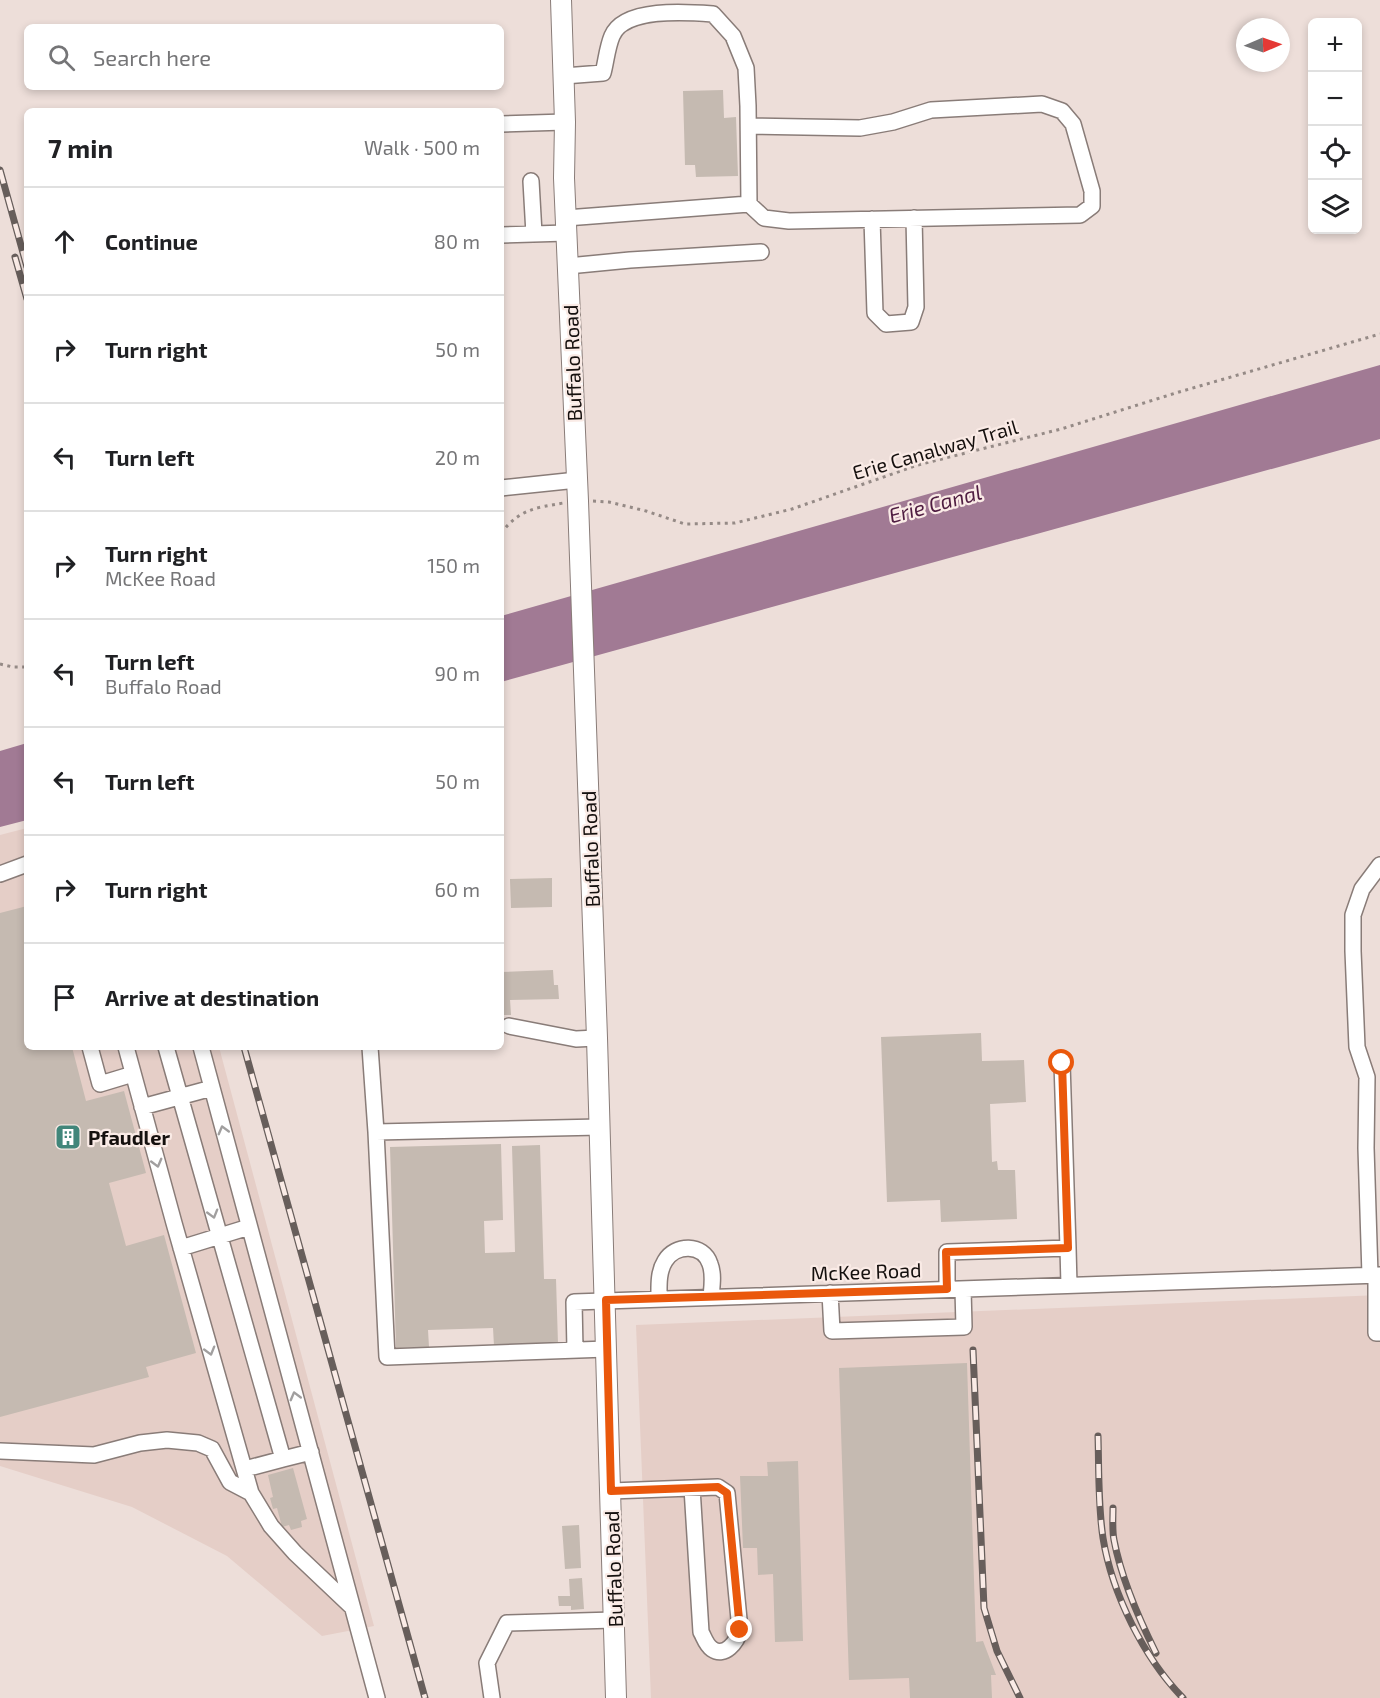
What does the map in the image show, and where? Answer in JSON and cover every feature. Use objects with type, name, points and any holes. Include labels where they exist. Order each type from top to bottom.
[{"type":"main road","name":"Buffalo Road","points":[[561,0],[565,122],[564,178],[578,501],[606,1300],[616,1698]]},
{"type":"street","points":[[564,76],[603,73],[612,34],[630,18],[677,11],[713,14],[733,36],[746,68],[749,204],[764,218],[789,221],[1080,215],[1092,206],[1092,191],[1073,124],[1062,111],[1042,104],[931,110],[893,122],[860,128],[748,126]]},
{"type":"street","points":[[504,124],[565,122]]},
{"type":"street","points":[[531,182],[534,234]]},
{"type":"street","points":[[504,235],[534,234],[566,225],[749,204]]},
{"type":"street","points":[[872,219],[875,313],[886,324],[911,322],[916,307],[914,218]]},
{"type":"street","points":[[568,266],[761,252]]},
{"type":"street","points":[[504,488],[577,480]]},
{"type":"street","points":[[0,874],[24,865]]},
{"type":"street","points":[[1380,865],[1362,889],[1353,915],[1357,1047],[1366,1077],[1366,1148],[1375,1275],[1376,1333],[1380,1333]]},
{"type":"street","points":[[509,1026],[576,1039],[597,1038]]},
{"type":"street","points":[[91,1050],[100,1084],[133,1074]]},
{"type":"street","points":[[127,1050],[250,1493],[271,1526],[295,1553],[352,1607]]},
{"type":"street","points":[[167,1050],[283,1459]]},
{"type":"street","points":[[202,1050],[376,1698]]},
{"type":"street","points":[[370,1050],[387,1357],[607,1349]]},
{"type":"street","points":[[1062,1063],[1069,1285]]},
{"type":"street","points":[[142,1107],[212,1088]]},
{"type":"street","points":[[376,1132],[600,1127]]},
{"type":"street","points":[[181,1248],[249,1227]]},
{"type":"street","points":[[659,1299],[660,1277],[664,1262],[672,1252],[683,1248],[693,1248],[699,1251],[710,1263],[711,1297]]},
{"type":"street","points":[[830,1293],[832,1331],[964,1327],[946,1252],[1068,1248]]},
{"type":"street","name":"McKee Road","points":[[575,1350],[574,1302],[1375,1275]]},
{"type":"street","points":[[0,1451],[94,1455],[140,1443],[167,1440],[198,1443],[212,1449],[230,1482],[250,1493]]},
{"type":"street","points":[[245,1469],[311,1452]]},
{"type":"street","points":[[611,1491],[718,1487],[727,1493],[740,1630],[735,1643],[726,1650],[712,1649],[701,1632],[692,1488]]},
{"type":"street","points":[[492,1698],[487,1663],[507,1623],[614,1620]]},
{"type":"path","name":"Erie Canalway Trail","points":[[504,529],[530,508],[578,501],[609,502],[685,524],[735,523],[792,509],[918,465],[1061,429],[1380,334]]},
{"type":"path","points":[[0,664],[24,667]]},
{"type":"shaded area","points":[[24,829],[24,1050],[220,1050],[374,1626],[322,1636],[227,1556],[132,1507],[0,1466],[0,835]]},
{"type":"shaded area","points":[[1380,1295],[1380,1698],[651,1698],[636,1325]]},
{"type":"water","name":"Erie Canal","points":[[1380,365],[1380,439],[504,681],[504,615]]},
{"type":"water","points":[[24,744],[24,821],[0,827],[0,751]]},
{"type":"building","points":[[723,90],[724,118],[736,117],[738,176],[696,177],[695,165],[685,165],[683,91]]},
{"type":"building","points":[[552,878],[552,907],[511,908],[510,879]]},
{"type":"building","name":"Pfaudler","points":[[24,907],[24,1050],[73,1050],[86,1101],[124,1091],[146,1173],[109,1183],[126,1246],[164,1235],[196,1353],[146,1367],[149,1377],[0,1417],[0,913]]},
{"type":"building","points":[[553,970],[554,985],[558,985],[559,999],[510,1000],[511,1015],[504,1015],[504,972]]},
{"type":"building","points":[[981,1033],[982,1061],[1024,1060],[1026,1102],[990,1104],[992,1162],[997,1161],[998,1170],[1015,1170],[1017,1219],[941,1222],[940,1200],[887,1202],[881,1037]]},
{"type":"building","points":[[501,1144],[503,1220],[484,1221],[485,1253],[515,1252],[512,1146],[540,1145],[544,1279],[556,1279],[558,1344],[494,1346],[493,1328],[428,1330],[429,1347],[396,1348],[390,1147]]},
{"type":"building","points":[[967,1363],[976,1642],[983,1641],[996,1675],[991,1675],[992,1698],[910,1698],[909,1678],[849,1680],[839,1368]]},
{"type":"building","points":[[798,1461],[803,1641],[775,1642],[773,1574],[758,1575],[757,1548],[743,1548],[740,1476],[768,1476],[767,1462]]},
{"type":"building","points":[[293,1468],[307,1519],[301,1521],[302,1527],[291,1530],[289,1525],[282,1527],[277,1508],[273,1509],[268,1475]]},
{"type":"building","points":[[579,1525],[581,1568],[565,1569],[562,1526]]},
{"type":"building","points":[[582,1578],[584,1609],[571,1610],[571,1606],[559,1606],[558,1596],[570,1596],[569,1579]]},
{"type":"railway","points":[[0,170],[24,256]]},
{"type":"railway","points":[[15,257],[24,288]]},
{"type":"railway","points":[[245,1050],[425,1698]]},
{"type":"railway","points":[[973,1350],[984,1608],[997,1651],[1020,1698]]},
{"type":"railway","points":[[1098,1436],[1101,1526],[1114,1581],[1143,1645],[1155,1664],[1183,1698]]},
{"type":"railway","points":[[1113,1508],[1113,1536],[1121,1568],[1137,1612],[1156,1653]]},
{"type":"place","name":"Pfaudler","points":[[68,1137]]},
{"type":"route","points":[[740,1630],[727,1493],[718,1487],[611,1491],[606,1300],[947,1289],[946,1252],[1068,1248],[1062,1063]]}]
